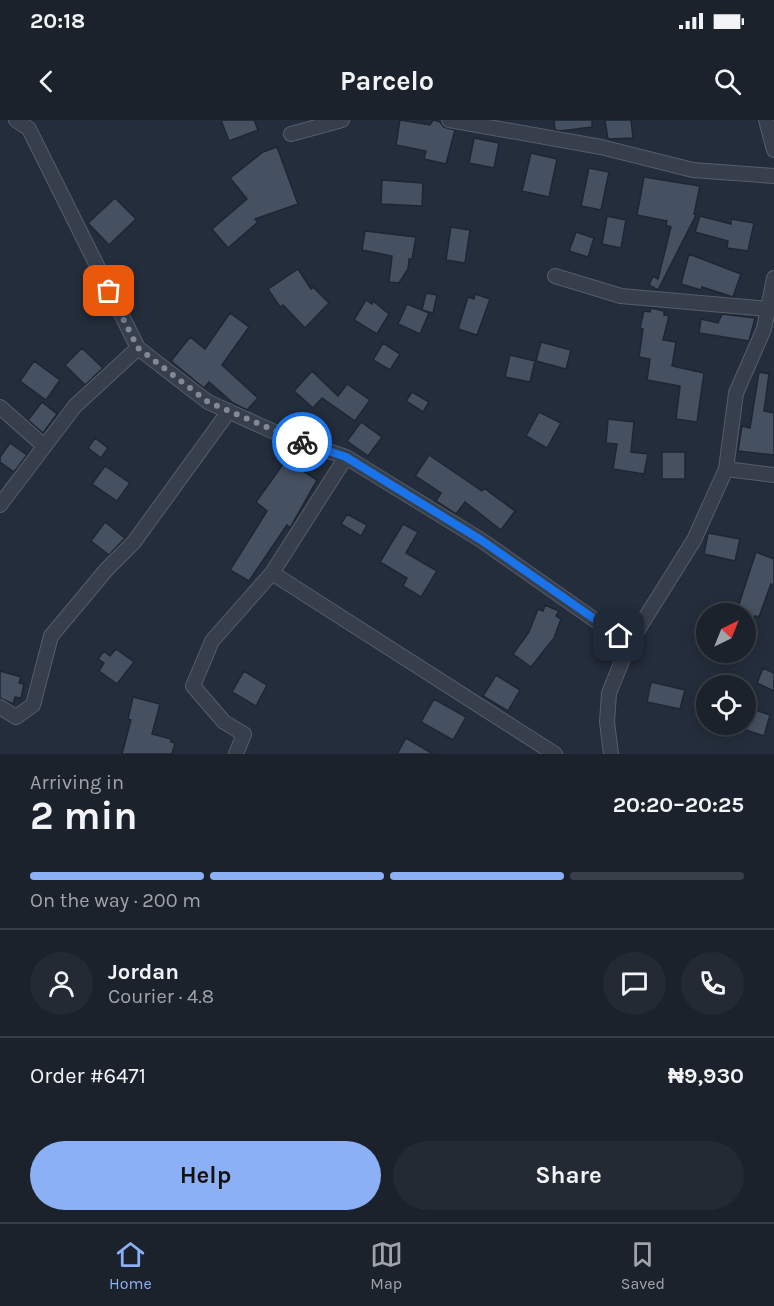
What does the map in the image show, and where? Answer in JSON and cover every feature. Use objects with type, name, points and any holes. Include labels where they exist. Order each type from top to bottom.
[{"type":"street","points":[[16,120],[29,129],[138,348],[208,402],[279,434],[346,457],[481,540],[629,644]]},
{"type":"street","points":[[291,134],[342,120]]},
{"type":"street","points":[[449,120],[601,147],[693,170],[774,176]]},
{"type":"street","points":[[766,120],[774,150]]},
{"type":"street","points":[[555,276],[621,296],[768,309]]},
{"type":"street","points":[[611,754],[607,722],[609,693],[629,644],[694,540],[726,469],[736,393],[757,348],[774,278]]},
{"type":"street","points":[[0,505],[43,445],[75,406],[138,348]]},
{"type":"street","points":[[0,407],[43,445]]},
{"type":"street","points":[[0,707],[16,717],[33,705],[51,636],[107,569],[134,542],[229,411]]},
{"type":"street","points":[[236,754],[244,734],[225,722],[193,686],[212,641],[272,573],[346,457]]},
{"type":"street","points":[[726,469],[774,475]]},
{"type":"street","points":[[272,573],[555,754]]},
{"type":"building","points":[[221,120],[254,120],[258,130],[229,141]]},
{"type":"building","points":[[400,120],[430,125],[433,120],[440,122],[444,127],[455,130],[446,164],[424,159],[426,151],[396,145]]},
{"type":"building","points":[[554,120],[592,120],[592,127],[560,131],[555,130]]},
{"type":"building","points":[[605,120],[631,120],[633,138],[608,139]]},
{"type":"building","points":[[474,138],[499,143],[494,168],[469,163]]},
{"type":"building","points":[[277,147],[298,204],[255,219],[258,222],[228,248],[212,229],[247,199],[230,178],[263,152]]},
{"type":"building","points":[[531,153],[557,159],[549,197],[522,191]]},
{"type":"building","points":[[589,168],[609,172],[601,210],[581,206]]},
{"type":"building","points":[[644,177],[700,186],[694,214],[696,215],[658,290],[649,285],[653,276],[658,279],[671,227],[666,225],[667,221],[637,215]]},
{"type":"building","points":[[382,180],[423,183],[422,206],[381,204]]},
{"type":"building","points":[[115,198],[136,219],[109,245],[88,223]]},
{"type":"building","points":[[607,216],[626,220],[621,248],[602,244]]},
{"type":"building","points":[[700,216],[731,224],[731,219],[754,223],[748,251],[727,248],[728,241],[695,232]]},
{"type":"building","points":[[451,227],[470,230],[465,263],[446,260]]},
{"type":"building","points":[[365,231],[416,237],[412,259],[409,259],[408,269],[399,283],[389,282],[392,256],[362,250]]},
{"type":"building","points":[[576,232],[594,238],[588,257],[569,251]]},
{"type":"building","points":[[689,254],[741,274],[733,297],[702,287],[701,290],[681,284]]},
{"type":"building","points":[[298,269],[311,289],[313,287],[329,303],[305,328],[283,305],[280,307],[268,289]]},
{"type":"building","points":[[426,293],[437,295],[433,313],[422,310]]},
{"type":"building","points":[[475,294],[490,299],[477,335],[458,329],[468,297],[474,299]]},
{"type":"building","points":[[366,300],[372,304],[373,301],[389,314],[377,334],[354,320]]},
{"type":"building","points":[[407,304],[429,313],[420,334],[398,324]]},
{"type":"building","points":[[651,308],[664,311],[664,315],[669,316],[663,340],[676,342],[672,366],[704,373],[697,422],[676,419],[680,386],[647,380],[650,359],[639,357],[643,329],[640,328],[644,311],[650,312]]},
{"type":"building","points":[[230,313],[249,327],[222,365],[258,398],[247,410],[233,403],[209,382],[204,388],[171,361],[190,337],[205,349]]},
{"type":"building","points":[[722,314],[755,318],[749,341],[699,333],[701,319],[718,323]]},
{"type":"building","points":[[541,342],[571,350],[566,369],[536,361]]},
{"type":"building","points":[[383,343],[400,354],[390,370],[373,360]]},
{"type":"building","points":[[82,348],[103,368],[85,385],[65,365]]},
{"type":"building","points":[[510,355],[535,361],[530,382],[505,377]]},
{"type":"building","points":[[34,361],[60,380],[46,400],[20,381]]},
{"type":"building","points":[[312,371],[338,396],[347,384],[370,400],[355,421],[322,398],[313,408],[294,391]]},
{"type":"building","points":[[759,372],[769,374],[764,411],[774,413],[774,455],[738,451],[742,426],[750,428]]},
{"type":"building","points":[[412,392],[429,402],[423,412],[406,401]]},
{"type":"building","points":[[42,402],[57,414],[43,433],[28,420]]},
{"type":"building","points":[[539,412],[561,423],[547,448],[526,436]]},
{"type":"building","points":[[608,419],[634,422],[631,452],[648,454],[644,474],[613,469],[617,444],[606,443]]},
{"type":"building","points":[[361,422],[382,437],[368,456],[347,441]]},
{"type":"building","points":[[95,438],[108,448],[101,458],[88,448]]},
{"type":"building","points":[[10,443],[27,455],[14,472],[0,462],[0,457]]},
{"type":"building","points":[[662,452],[685,452],[685,479],[662,479]]},
{"type":"building","points":[[429,455],[482,491],[484,488],[515,511],[501,530],[465,502],[456,514],[436,501],[441,493],[415,476]]},
{"type":"building","points":[[286,460],[317,480],[290,528],[287,525],[249,581],[230,570],[267,511],[256,502]]},
{"type":"building","points":[[105,466],[130,483],[117,501],[92,484]]},
{"type":"building","points":[[347,514],[367,525],[361,536],[341,524]]},
{"type":"building","points":[[105,522],[125,538],[109,555],[91,541]]},
{"type":"building","points":[[403,524],[418,532],[406,553],[437,571],[421,597],[403,586],[407,578],[380,562]]},
{"type":"building","points":[[708,533],[740,539],[735,561],[704,554]]},
{"type":"building","points":[[756,552],[774,559],[774,585],[771,584],[759,617],[756,616],[756,603],[739,603]]},
{"type":"building","points":[[545,605],[559,611],[556,616],[561,619],[554,638],[531,667],[513,654],[529,632],[538,609],[543,611]]},
{"type":"building","points":[[116,649],[134,662],[117,684],[99,671],[104,663],[98,659],[104,651],[110,656]]},
{"type":"building","points":[[763,668],[774,673],[774,691],[757,683]]},
{"type":"building","points":[[0,671],[21,677],[19,683],[24,684],[21,698],[15,697],[13,704],[0,698]]},
{"type":"building","points":[[244,671],[267,685],[256,706],[232,692]]},
{"type":"building","points":[[496,675],[520,690],[508,711],[483,696]]},
{"type":"building","points":[[651,682],[685,690],[680,709],[647,702]]},
{"type":"building","points":[[133,697],[160,704],[152,734],[171,739],[171,742],[175,743],[172,754],[122,754],[131,720],[128,719]]},
{"type":"building","points":[[434,699],[466,717],[453,740],[421,722]]},
{"type":"building","points":[[756,710],[770,715],[764,736],[756,733]]},
{"type":"building","points":[[406,738],[433,754],[397,754]]},
{"type":"way so far","points":[[109,291],[138,348],[208,402],[302,442]]},
{"type":"route","points":[[302,442],[346,457],[481,540],[619,636]]}]
